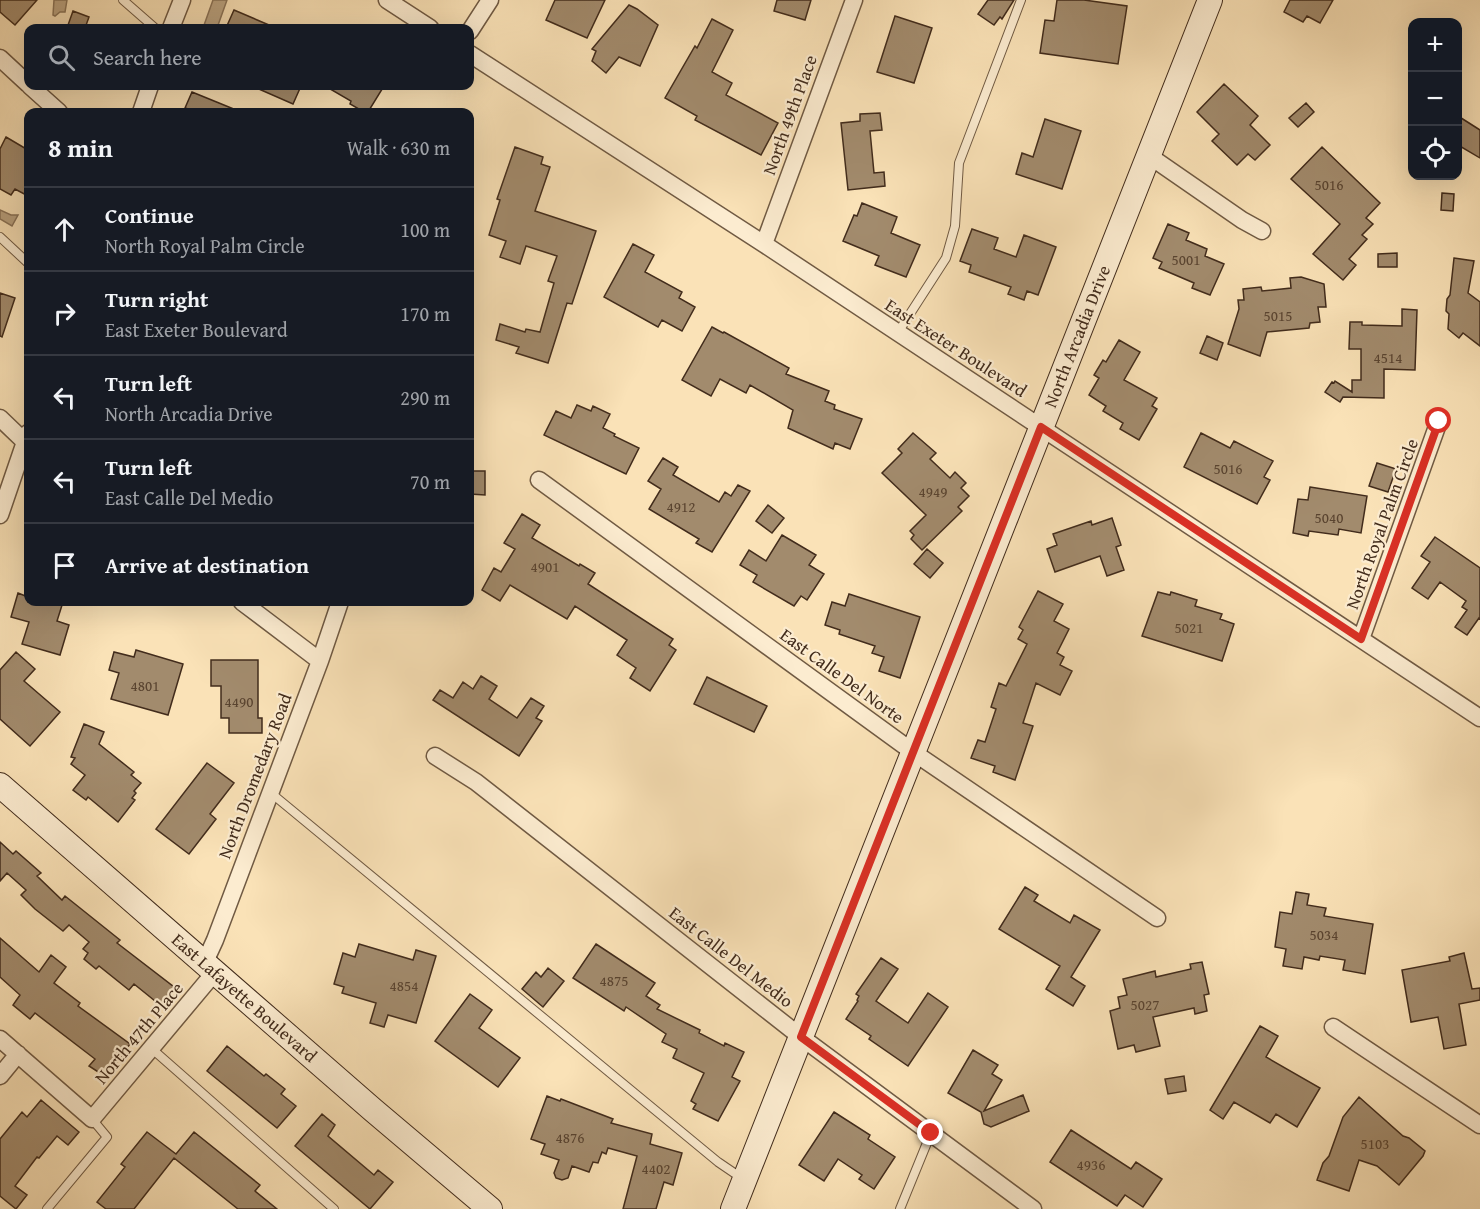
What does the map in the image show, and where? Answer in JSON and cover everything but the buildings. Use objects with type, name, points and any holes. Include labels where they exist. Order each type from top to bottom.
[{"type":"street","points":[[173,24],[182,0]]},
{"type":"street","points":[[387,0],[424,24]]},
{"type":"street","points":[[474,25],[490,0]]},
{"type":"street","name":"North 49th Place","points":[[764,244],[854,0]]},
{"type":"street","name":"North Arcadia Drive","points":[[733,1209],[1210,0]]},
{"type":"street","name":"East Exeter Boulevard","points":[[474,57],[764,244],[1480,718]]},
{"type":"street","points":[[0,58],[24,80]]},
{"type":"street","points":[[35,90],[55,108]]},
{"type":"street","points":[[142,108],[149,90]]},
{"type":"street","points":[[1148,155],[1242,220],[1262,231]]},
{"type":"street","points":[[0,418],[24,435]]},
{"type":"street","name":"North Royal Palm Circle","points":[[1361,639],[1439,421]]},
{"type":"street","points":[[0,515],[24,446]]},
{"type":"street","name":"East Calle Del Norte","points":[[539,480],[913,752],[1157,918]]},
{"type":"street","points":[[247,606],[320,661]]},
{"type":"street","name":"North Dromedary Road","points":[[210,968],[215,940],[339,606]]},
{"type":"street","name":"East Calle Del Medio","points":[[435,756],[476,782],[801,1037],[1033,1209]]},
{"type":"street","name":"East Lafayette Boulevard","points":[[0,785],[490,1209]]},
{"type":"street","name":"North 47th Place","points":[[92,1119],[151,1048],[210,968]]},
{"type":"street","points":[[1333,1027],[1480,1125]]},
{"type":"street","points":[[0,1038],[92,1119]]},
{"type":"street","points":[[0,1076],[18,1054]]},
{"type":"lane","points":[[123,0],[150,24]]},
{"type":"lane","points":[[897,334],[946,258],[955,226],[959,163],[1021,0]]},
{"type":"lane","points":[[0,237],[24,259]]},
{"type":"lane","points":[[269,793],[278,798],[718,1162],[745,1179]]},
{"type":"lane","points":[[151,1048],[334,1209]]},
{"type":"lane","points":[[47,1209],[107,1137],[92,1119]]},
{"type":"lane","points":[[900,1209],[931,1133]]},
{"type":"shaded area","points":[[54,0],[67,0],[65,12],[53,15]]},
{"type":"shaded area","points":[[213,0],[227,0],[218,24],[204,24]]},
{"type":"shaded area","points":[[0,210],[11,215],[18,215],[12,226],[0,219]]},
{"type":"route","points":[[931,1133],[801,1037],[1041,427],[1361,639],[1439,421]]}]
